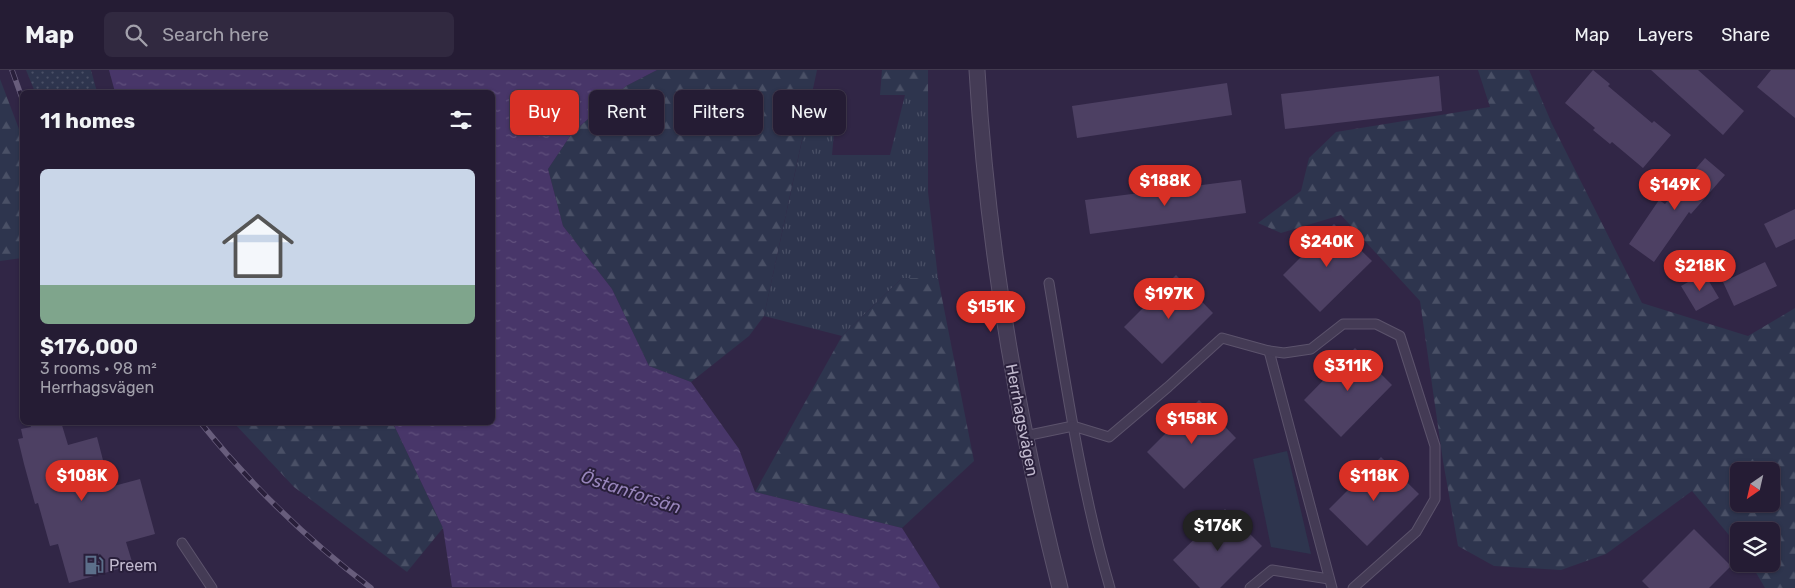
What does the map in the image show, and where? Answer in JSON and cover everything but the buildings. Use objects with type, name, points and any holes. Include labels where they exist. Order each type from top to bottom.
[{"type":"street","name":"Herrhagsvägen","points":[[977,70],[986,175],[1013,378],[1024,436],[1060,588]]},
{"type":"lane","points":[[1048,283],[1073,426],[1102,562],[1110,588]]},
{"type":"lane","points":[[1024,436],[1073,426],[1109,437],[1222,338],[1269,351],[1284,353],[1311,349],[1343,324],[1376,324],[1400,336],[1436,446],[1435,499],[1416,532],[1353,588]]},
{"type":"lane","points":[[1250,588],[1272,570],[1331,584],[1269,351]]},
{"type":"lane","points":[[182,542],[212,588]]},
{"type":"green space","points":[[26,70],[91,70],[96,90],[34,90]]},
{"type":"green space","points":[[657,70],[817,70],[813,90],[773,90],[773,135],[803,135],[764,316],[749,336],[691,382],[649,366],[612,289],[563,226],[548,169],[571,135],[579,135],[579,127],[589,118],[589,135],[664,135],[664,90],[621,90]]},
{"type":"green space","points":[[882,70],[928,70],[928,95],[880,95]]},
{"type":"green space","points":[[1478,70],[1529,70],[1552,124],[1642,303],[1748,336],[1795,308],[1795,588],[1765,588],[1756,572],[1780,572],[1780,522],[1730,522],[1730,536],[1692,491],[1606,554],[1561,570],[1494,566],[1458,546],[1443,461],[1420,301],[1341,215],[1281,233],[1258,223],[1301,191],[1309,158],[1336,132],[1490,107]]},
{"type":"green space","points":[[0,79],[20,132],[20,258],[0,261]]},
{"type":"green space","points":[[905,95],[928,95],[928,192],[938,278],[902,278],[842,336],[764,316],[803,136],[834,135],[832,155],[890,155]]},
{"type":"green space","points":[[902,278],[938,278],[974,461],[902,528],[755,492],[842,336]]},
{"type":"green space","points":[[236,425],[394,425],[443,528],[407,572],[294,487]]},
{"type":"green space","points":[[1287,451],[1311,554],[1271,547],[1253,459]]},
{"type":"water","name":"Östanforsån","points":[[109,70],[657,70],[621,90],[589,90],[589,118],[579,127],[579,90],[510,90],[510,135],[571,135],[548,169],[563,226],[612,289],[649,366],[691,382],[739,449],[755,492],[902,528],[940,588],[452,587],[443,528],[394,425],[495,425],[495,90],[114,90]]},
{"type":"railway","points":[[12,70],[20,92]]},
{"type":"railway","points":[[202,425],[259,489],[325,551],[371,588]]},
{"type":"place","name":"Preem","points":[[94,565]]}]
